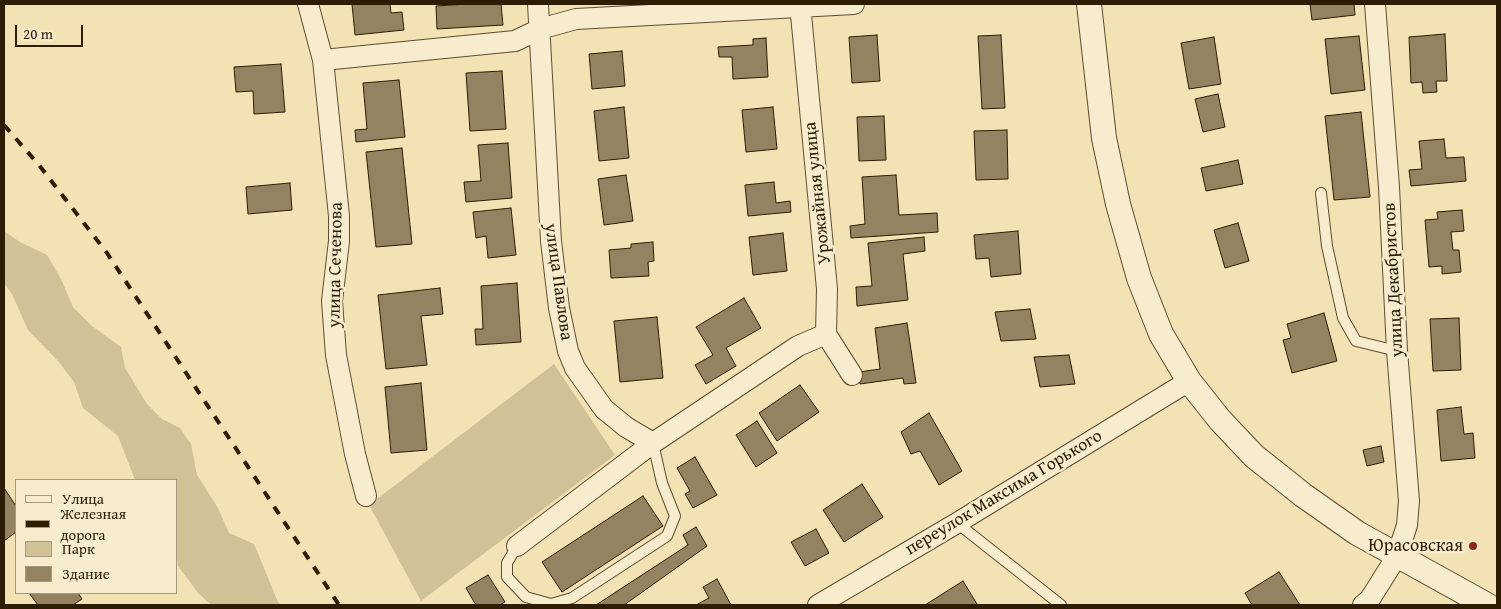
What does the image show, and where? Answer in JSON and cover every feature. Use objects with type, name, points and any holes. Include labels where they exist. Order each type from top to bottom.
[{"type":"street","name":"улица Сеченова","points":[[308,4],[323,60],[339,216],[339,241],[332,301],[336,355],[355,454],[366,496]]},
{"type":"street","name":"улица Павлова","points":[[538,4],[551,241],[559,308],[568,351],[575,368],[604,409],[626,427],[653,443]]},
{"type":"street","points":[[323,60],[515,41],[540,29],[576,19],[800,5],[854,4]]},
{"type":"street","points":[[1089,4],[1104,138],[1118,204],[1139,278],[1161,334],[1189,381],[1220,420],[1254,456],[1303,495],[1358,533],[1487,605]]},
{"type":"street","name":"улица Декабристов","points":[[1363,605],[1370,599],[1397,556],[1407,525],[1409,501],[1397,351],[1389,186],[1375,4]]},
{"type":"street","name":"Урожайная улица","points":[[800,5],[827,290],[826,334]]},
{"type":"street","points":[[517,546],[653,443],[798,346],[826,334],[852,375]]},
{"type":"street","name":"переулок Максима Горького","points":[[818,605],[1189,381]]},
{"type":"lane","points":[[1321,193],[1327,246],[1343,318],[1356,341],[1397,351]]},
{"type":"lane","points":[[517,546],[507,563],[507,576],[526,597],[551,604],[572,598],[667,536],[675,516],[662,483],[653,443]]},
{"type":"lane","points":[[957,522],[1061,605]]},
{"type":"green space","points":[[4,231],[20,242],[47,255],[61,279],[73,307],[92,326],[121,347],[125,368],[147,404],[162,419],[180,428],[191,444],[197,475],[218,508],[229,533],[254,544],[278,602],[281,605],[211,605],[198,593],[178,566],[178,479],[135,479],[118,436],[83,408],[74,382],[58,361],[28,330],[12,294],[4,283]]},
{"type":"green space","points":[[554,364],[615,455],[421,601],[369,505]]},
{"type":"building","points":[[352,4],[390,4],[391,13],[402,12],[404,30],[355,35]]},
{"type":"building","points":[[501,4],[503,25],[437,29],[436,6]]},
{"type":"building","points":[[1310,4],[1354,4],[1355,15],[1312,20]]},
{"type":"building","points":[[1445,34],[1447,81],[1436,81],[1437,92],[1423,93],[1422,82],[1411,83],[1409,37]]},
{"type":"building","points":[[877,35],[880,81],[852,83],[849,37]]},
{"type":"building","points":[[1001,35],[1005,108],[982,109],[978,36]]},
{"type":"building","points":[[1359,36],[1365,90],[1331,94],[1325,39]]},
{"type":"building","points":[[1214,37],[1221,84],[1189,89],[1181,43]]},
{"type":"building","points":[[766,38],[768,77],[733,79],[732,57],[719,57],[718,47],[753,45],[753,39]]},
{"type":"building","points":[[622,51],[625,86],[592,89],[589,54]]},
{"type":"building","points":[[281,64],[285,112],[254,114],[253,91],[236,92],[234,67]]},
{"type":"building","points":[[502,71],[506,129],[470,131],[466,73]]},
{"type":"building","points":[[399,80],[405,137],[356,142],[355,130],[367,129],[363,83]]},
{"type":"building","points":[[1218,94],[1225,127],[1203,132],[1195,99]]},
{"type":"building","points":[[624,107],[629,158],[599,161],[594,111]]},
{"type":"building","points":[[773,107],[777,149],[746,152],[742,110]]},
{"type":"building","points":[[1361,112],[1370,197],[1334,200],[1325,116]]},
{"type":"building","points":[[884,116],[886,160],[859,161],[857,117]]},
{"type":"building","points":[[1007,130],[1008,179],[976,180],[974,131]]},
{"type":"building","points":[[1444,139],[1446,158],[1464,157],[1466,181],[1411,186],[1409,170],[1422,169],[1419,141]]},
{"type":"building","points":[[508,143],[512,198],[466,202],[464,182],[481,181],[478,145]]},
{"type":"building","points":[[402,148],[412,244],[376,247],[366,152]]},
{"type":"building","points":[[1238,160],[1243,184],[1206,191],[1201,168]]},
{"type":"building","points":[[626,175],[633,221],[604,225],[598,179]]},
{"type":"building","points":[[896,175],[899,215],[937,213],[938,232],[851,238],[850,226],[865,224],[862,177]]},
{"type":"building","points":[[774,182],[776,203],[790,201],[791,212],[748,216],[745,185]]},
{"type":"building","points":[[290,183],[292,210],[248,214],[246,187]]},
{"type":"building","points":[[511,208],[516,255],[488,258],[486,236],[476,238],[473,212]]},
{"type":"building","points":[[1462,210],[1464,231],[1451,232],[1453,250],[1459,250],[1461,272],[1442,274],[1442,266],[1429,267],[1425,220],[1438,219],[1437,212]]},
{"type":"building","points":[[1238,223],[1249,261],[1225,268],[1214,230]]},
{"type":"building","points":[[1018,231],[1021,274],[991,277],[989,258],[976,259],[974,235]]},
{"type":"building","points":[[783,233],[787,271],[753,275],[749,237]]},
{"type":"building","points":[[924,237],[925,251],[903,254],[908,300],[857,306],[856,287],[872,286],[868,243]]},
{"type":"building","points":[[653,242],[654,261],[648,262],[649,276],[611,278],[609,250],[631,248],[631,244]]},
{"type":"building","points":[[517,283],[521,342],[476,345],[475,329],[483,329],[481,286]]},
{"type":"building","points":[[440,288],[443,314],[421,316],[427,365],[386,369],[378,295]]},
{"type":"building","points":[[744,298],[761,328],[726,348],[736,366],[706,384],[695,365],[713,355],[696,327]]},
{"type":"building","points":[[1030,309],[1036,339],[1001,341],[995,312]]},
{"type":"building","points":[[1324,313],[1337,361],[1292,373],[1283,340],[1291,338],[1287,324]]},
{"type":"building","points":[[657,317],[663,378],[620,382],[614,321]]},
{"type":"building","points":[[1459,318],[1461,370],[1433,371],[1430,319]]},
{"type":"building","points":[[907,323],[916,383],[904,384],[903,378],[860,384],[859,372],[880,369],[875,328]]},
{"type":"building","points":[[1069,355],[1075,384],[1040,387],[1034,357]]},
{"type":"building","points":[[421,383],[427,450],[391,453],[385,387]]},
{"type":"building","points":[[800,385],[819,412],[777,441],[759,413]]},
{"type":"building","points":[[1461,407],[1464,434],[1473,433],[1475,458],[1441,461],[1437,410]]},
{"type":"building","points":[[929,413],[962,471],[939,485],[920,451],[911,454],[901,432]]},
{"type":"building","points":[[757,421],[777,453],[756,467],[736,435]]},
{"type":"building","points":[[1381,446],[1384,462],[1367,466],[1363,450]]},
{"type":"building","points":[[695,457],[717,495],[693,508],[685,494],[690,491],[677,468]]},
{"type":"building","points":[[862,484],[883,517],[844,542],[823,510]]},
{"type":"building","points":[[4,488],[15,504],[15,533],[4,541]]},
{"type":"building","points":[[643,496],[663,526],[562,592],[542,562]]},
{"type":"building","points":[[696,527],[707,546],[624,605],[596,605],[688,545],[683,535]]},
{"type":"building","points":[[816,529],[829,553],[805,566],[791,542]]},
{"type":"building","points":[[1279,572],[1300,605],[1252,605],[1245,593]]},
{"type":"building","points":[[488,575],[505,602],[500,605],[476,605],[466,588]]},
{"type":"building","points":[[717,579],[731,605],[696,605],[709,598],[703,587]]},
{"type":"building","points":[[963,581],[977,604],[925,605]]},
{"type":"building","points":[[30,594],[79,594],[82,599],[73,605],[38,605]]},
{"type":"railway","points":[[4,125],[39,165],[107,253],[339,605]]},
{"type":"place","name":"Юрасовская","points":[[1473,546]]}]
